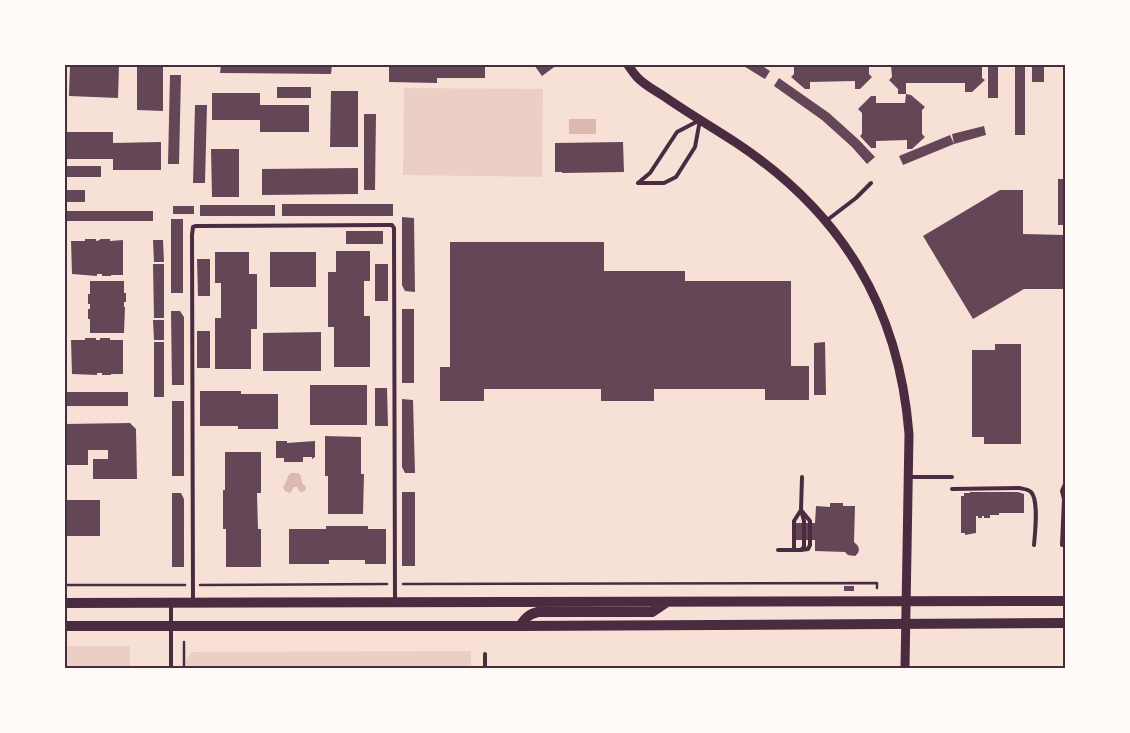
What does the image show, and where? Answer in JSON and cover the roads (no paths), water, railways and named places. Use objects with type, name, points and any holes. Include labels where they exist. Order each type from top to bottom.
[{"type":"main road","points":[[65,603],[1065,601]]},
{"type":"main road","points":[[520,626],[530,614],[538,612],[652,612],[668,602]]},
{"type":"main road","points":[[65,626],[1065,623]]},
{"type":"street","points":[[628,65],[637,77],[654,91],[734,141],[779,173],[810,203],[837,234],[864,275],[883,315],[898,363],[908,414],[905,668]]},
{"type":"lane","points":[[700,120],[695,147],[676,177],[664,183],[638,183],[650,173],[677,132],[700,120]]},
{"type":"lane","points":[[826,221],[856,198],[871,183]]},
{"type":"lane","points":[[193,603],[193,227],[392,225],[395,602]]},
{"type":"lane","points":[[778,550],[801,550],[804,547],[804,521],[801,510],[802,476]]},
{"type":"lane","points":[[908,477],[952,476]]},
{"type":"lane","points":[[1062,545],[1064,498],[1062,491],[1065,484]]},
{"type":"lane","points":[[952,489],[1019,488],[1032,492],[1036,508],[1034,545]]},
{"type":"lane","points":[[794,550],[794,521],[801,510]]},
{"type":"lane","points":[[171,602],[171,668]]},
{"type":"lane","points":[[485,654],[485,668]]}]
